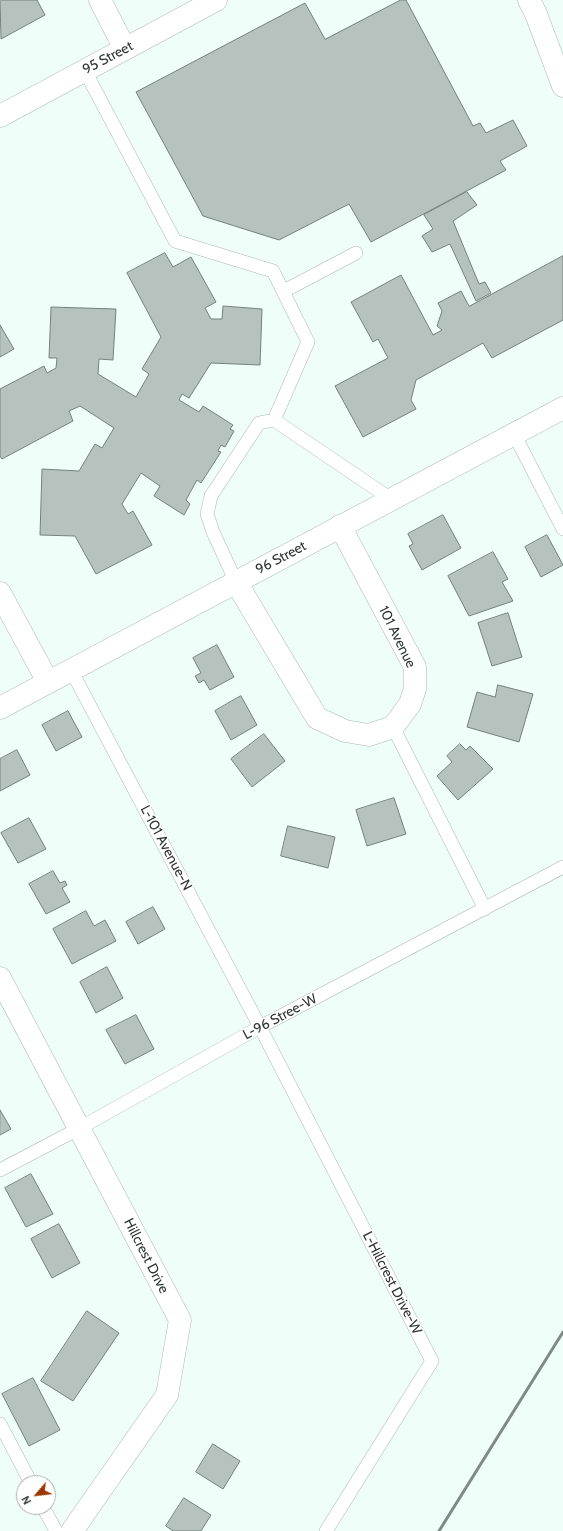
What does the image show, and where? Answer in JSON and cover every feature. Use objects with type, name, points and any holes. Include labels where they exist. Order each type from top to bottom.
[{"type":"street","points":[[100,0],[125,49]]},
{"type":"street","name":"95 Street","points":[[0,116],[216,0]]},
{"type":"street","points":[[532,7],[563,48]]},
{"type":"street","points":[[532,7],[563,86]]},
{"type":"street","name":"96 Street","points":[[0,708],[563,408]]},
{"type":"street","name":"101 Avenue","points":[[340,526],[415,667],[415,689],[410,704],[394,727]]},
{"type":"street","points":[[236,582],[318,718],[345,731],[369,736],[394,727]]},
{"type":"street","points":[[0,593],[48,682]]},
{"type":"street","name":"Hillcrest Drive","points":[[0,978],[180,1320],[167,1395],[72,1531]]},
{"type":"lane","points":[[85,71],[175,241],[273,271],[284,291],[308,342],[274,420]]},
{"type":"lane","points":[[284,291],[356,253]]},
{"type":"lane","points":[[236,582],[212,532],[207,514],[211,496],[260,422],[274,420],[391,499]]},
{"type":"lane","points":[[514,434],[563,529]]},
{"type":"lane","name":"L-101 Avenue-N","points":[[71,670],[260,1027]]},
{"type":"lane","points":[[394,727],[485,909]]},
{"type":"lane","name":"L-96 Stree-W","points":[[0,1170],[80,1128],[260,1027],[563,867]]},
{"type":"lane","name":"L-Hillcrest Drive-W","points":[[260,1027],[432,1361],[326,1531]]},
{"type":"lane","points":[[0,1424],[27,1475]]},
{"type":"lane","points":[[47,1515],[56,1531]]},
{"type":"building","points":[[1,0],[37,0],[45,15],[1,39]]},
{"type":"building","points":[[401,0],[406,0],[473,126],[480,123],[486,133],[513,120],[527,146],[500,161],[506,170],[371,242],[349,204],[279,240],[203,216],[136,92],[305,3],[325,39]]},
{"type":"building","points":[[467,192],[477,205],[453,221],[479,284],[485,282],[491,293],[476,301],[450,244],[432,252],[422,236],[433,229],[424,215]]},
{"type":"building","points":[[165,253],[173,267],[191,257],[216,302],[205,308],[211,319],[222,319],[223,306],[262,309],[260,365],[211,363],[189,398],[182,394],[179,400],[199,412],[203,406],[233,425],[230,429],[234,431],[225,447],[221,445],[218,451],[221,452],[201,483],[197,480],[186,500],[190,504],[184,515],[154,496],[160,486],[141,473],[122,504],[128,514],[133,511],[152,545],[96,574],[75,536],[40,535],[42,469],[79,471],[95,444],[102,448],[114,428],[80,406],[69,411],[73,421],[2,459],[0,456],[0,389],[44,366],[47,373],[56,368],[57,358],[49,358],[51,307],[116,309],[113,360],[99,359],[98,374],[136,397],[149,374],[142,369],[161,337],[127,273]]},
{"type":"building","points":[[563,256],[563,320],[492,358],[483,343],[416,380],[411,400],[416,409],[363,437],[335,386],[388,358],[378,339],[373,342],[351,302],[401,275],[433,335],[442,330],[437,326],[442,311],[438,303],[461,291],[469,306]]},
{"type":"building","points":[[0,325],[14,349],[0,357]]},
{"type":"building","points":[[443,515],[461,548],[422,570],[409,546],[413,544],[408,534]]},
{"type":"building","points":[[547,535],[563,565],[541,577],[525,547]]},
{"type":"building","points":[[493,552],[508,579],[502,582],[513,601],[469,616],[448,576]]},
{"type":"building","points":[[508,613],[522,657],[492,666],[478,623]]},
{"type":"building","points":[[217,645],[234,677],[210,690],[204,680],[199,683],[195,676],[201,673],[193,658]]},
{"type":"building","points":[[498,685],[533,694],[519,742],[467,727],[477,692],[495,697]]},
{"type":"building","points":[[241,696],[257,725],[231,740],[215,711]]},
{"type":"building","points":[[68,711],[82,737],[56,751],[42,725]]},
{"type":"building","points":[[264,734],[285,761],[252,787],[231,759]]},
{"type":"building","points":[[460,744],[466,750],[470,746],[493,769],[458,800],[437,776],[452,762],[447,756]]},
{"type":"building","points":[[17,750],[30,775],[0,791],[0,759]]},
{"type":"building","points":[[394,798],[406,834],[367,846],[356,810]]},
{"type":"building","points":[[29,818],[46,849],[18,863],[1,833]]},
{"type":"building","points":[[288,826],[335,837],[328,868],[281,856]]},
{"type":"building","points":[[53,871],[60,883],[65,881],[67,885],[62,888],[70,902],[46,914],[29,884]]},
{"type":"building","points":[[153,907],[165,929],[138,944],[126,922]]},
{"type":"building","points":[[86,911],[94,926],[105,920],[116,941],[72,964],[53,929]]},
{"type":"building","points":[[107,967],[123,998],[96,1013],[80,982]]},
{"type":"building","points":[[136,1015],[154,1049],[125,1064],[106,1030]]},
{"type":"building","points":[[0,1110],[11,1129],[0,1135]]},
{"type":"building","points":[[31,1174],[53,1214],[26,1227],[5,1188]]},
{"type":"building","points":[[59,1224],[80,1263],[52,1278],[31,1239]]},
{"type":"building","points":[[87,1311],[119,1333],[73,1401],[41,1381]]},
{"type":"building","points":[[33,1378],[60,1430],[29,1446],[2,1394]]},
{"type":"building","points":[[213,1444],[240,1461],[223,1489],[196,1472]]},
{"type":"building","points":[[184,1498],[211,1515],[201,1531],[173,1531],[166,1526]]},
{"type":"railway","points":[[439,1531],[563,1332]]}]
